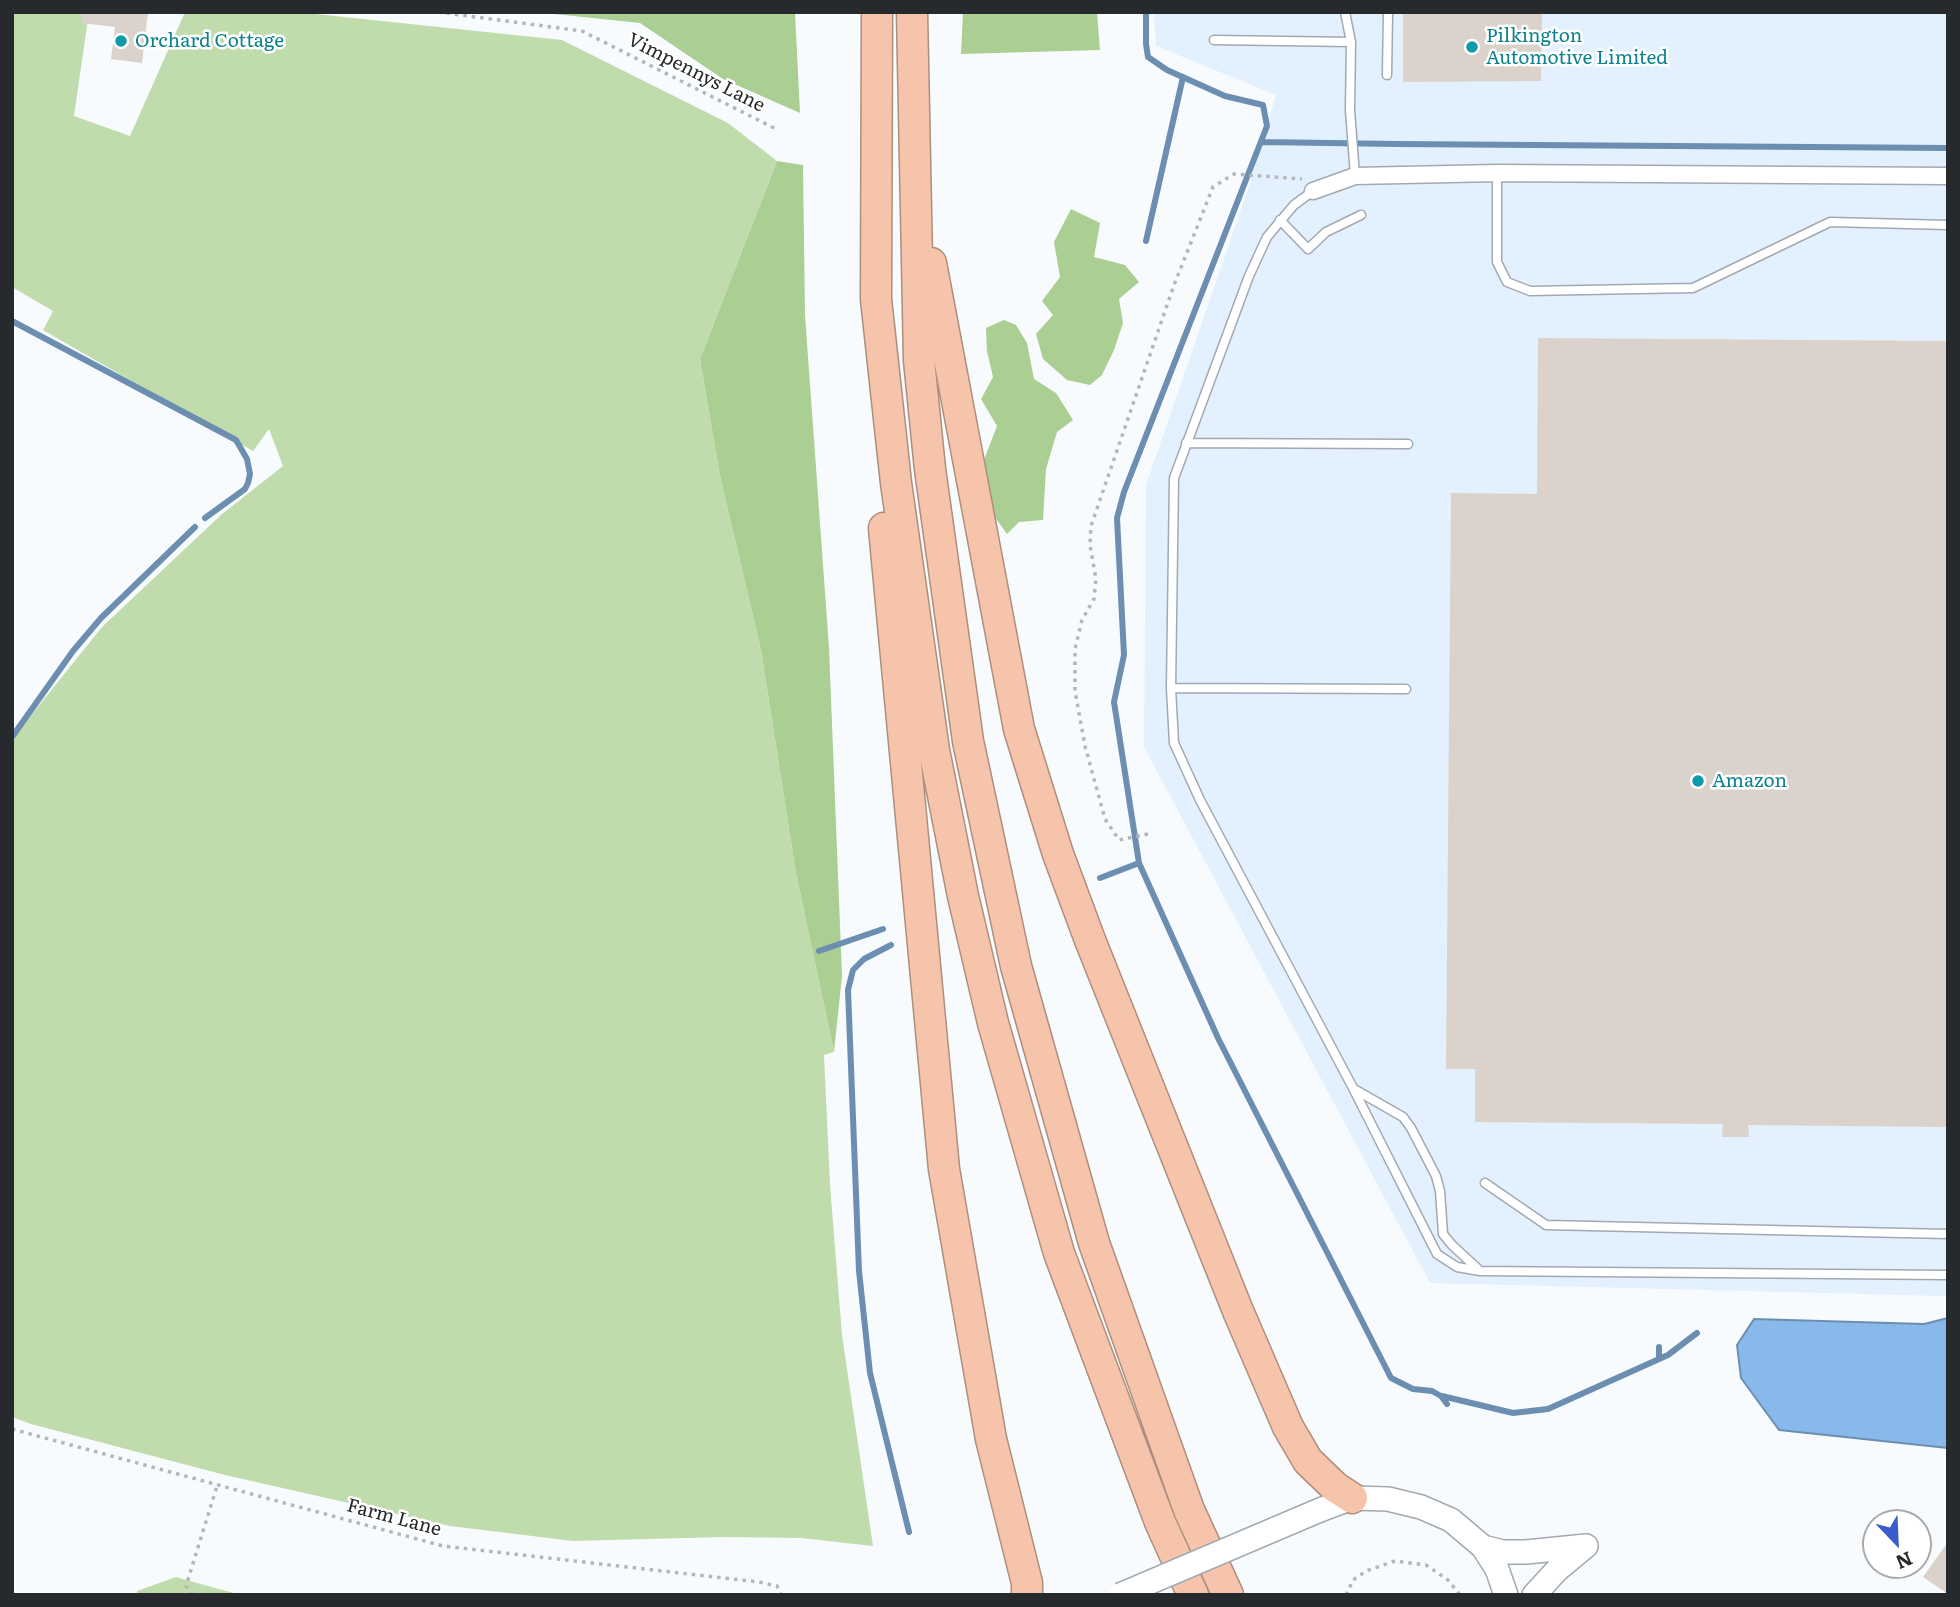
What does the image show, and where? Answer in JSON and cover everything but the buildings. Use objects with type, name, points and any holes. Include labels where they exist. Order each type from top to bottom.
[{"type":"highway","points":[[877,12],[876,299],[872,406],[944,1170],[991,1439],[1027,1583],[1027,1595]]},
{"type":"highway","points":[[912,12],[919,360],[930,469],[968,741],[1016,966],[1094,1243],[1189,1510],[1228,1595]]},
{"type":"highway","points":[[914,176],[1019,729],[1058,853],[1238,1311],[1288,1427],[1308,1461],[1335,1487],[1352,1498]]},
{"type":"highway","points":[[876,299],[896,483],[934,750],[963,896],[993,1023],[1059,1253],[1160,1522],[1193,1595]]},
{"type":"street","points":[[1313,191],[1355,176],[1497,173],[1948,176]]},
{"type":"street","points":[[1120,1595],[1352,1498],[1388,1499],[1421,1507],[1451,1520],[1483,1547],[1497,1569],[1506,1595]]},
{"type":"street","points":[[1483,1547],[1503,1552],[1525,1552],[1586,1546],[1557,1570],[1534,1595]]},
{"type":"lane","points":[[1345,12],[1352,42],[1350,110],[1355,176]]},
{"type":"lane","points":[[1387,75],[1388,12]]},
{"type":"lane","points":[[1214,40],[1352,42]]},
{"type":"lane","points":[[1497,173],[1497,262],[1507,282],[1530,291],[1693,288],[1830,222],[1948,225]]},
{"type":"lane","points":[[1313,191],[1294,205],[1267,237],[1249,276],[1174,478],[1171,688],[1174,743],[1189,777],[1437,1254],[1457,1267],[1480,1270],[1948,1275]]},
{"type":"lane","points":[[1280,220],[1308,249],[1326,232],[1361,215]]},
{"type":"lane","points":[[1186,443],[1408,444]]},
{"type":"lane","points":[[1171,688],[1406,690]]},
{"type":"lane","points":[[1353,1088],[1403,1117],[1411,1128],[1436,1176],[1440,1191],[1443,1234],[1458,1252],[1480,1270]]},
{"type":"lane","points":[[1485,1183],[1546,1225],[1948,1234]]},
{"type":"path","name":"Vimpennys Lane","points":[[438,12],[582,31],[776,129]]},
{"type":"path","points":[[1148,834],[1119,840],[1105,819],[1085,746],[1075,691],[1075,649],[1082,620],[1094,598],[1096,579],[1090,545],[1091,526],[1174,285],[1213,187],[1234,174],[1302,178],[1313,191]]},
{"type":"path","name":"Farm Lane","points":[[12,1429],[443,1546],[777,1586],[781,1595]]},
{"type":"path","points":[[193,1595],[186,1586],[217,1486]]},
{"type":"path","points":[[1346,1595],[1353,1580],[1366,1571],[1395,1560],[1426,1565],[1448,1580],[1460,1595]]},
{"type":"shaded area","points":[[1154,12],[1948,12],[1948,1294],[1942,1296],[1430,1283],[1144,747],[1146,485],[1250,183],[1276,95],[1156,46]]},
{"type":"green space","points":[[12,12],[89,12],[74,116],[130,136],[185,12],[297,12],[562,40],[728,123],[777,161],[700,359],[720,476],[761,650],[796,873],[834,1052],[824,1055],[830,1185],[842,1335],[873,1546],[801,1538],[573,1541],[450,1526],[225,1475],[12,1417],[12,739],[102,627],[222,514],[283,466],[269,429],[253,451],[43,330],[53,311],[12,287]]},
{"type":"green space","points":[[535,12],[795,12],[800,113],[723,79],[640,23]]},
{"type":"green space","points":[[963,12],[1097,12],[1100,50],[961,54]]},
{"type":"green space","points":[[777,161],[803,165],[805,315],[829,648],[842,976],[834,1052],[796,873],[761,650],[720,476],[700,359]]},
{"type":"green space","points":[[1071,209],[1100,223],[1094,257],[1125,265],[1139,282],[1119,299],[1123,323],[1114,350],[1102,375],[1090,385],[1067,380],[1043,359],[1036,334],[1053,315],[1042,301],[1060,277],[1054,242]]},
{"type":"green space","points":[[1004,320],[1016,325],[1027,343],[1034,379],[1056,393],[1073,420],[1057,432],[1046,469],[1043,520],[1019,522],[1007,534],[994,516],[982,465],[997,426],[981,399],[993,377],[987,351],[986,328]]},
{"type":"green space","points":[[176,1577],[241,1595],[137,1595],[137,1591]]},
{"type":"water","points":[[1948,1318],[1948,1448],[1779,1430],[1741,1378],[1737,1345],[1754,1319],[1924,1324]]},
{"type":"waterway","points":[[1146,12],[1148,57],[1167,70],[1225,96],[1263,105],[1267,126],[1124,492],[1117,518],[1124,655],[1114,702],[1139,863],[1218,1038],[1391,1378],[1413,1389],[1432,1391],[1441,1396],[1447,1404]]},
{"type":"waterway","points":[[1146,241],[1183,77]]},
{"type":"waterway","points":[[1261,142],[1948,148]]},
{"type":"waterway","points":[[12,321],[236,440],[247,459],[250,474],[248,483],[245,489],[205,518]]},
{"type":"waterway","points":[[12,737],[73,651],[101,618],[195,527]]},
{"type":"waterway","points":[[1100,878],[1139,863]]},
{"type":"waterway","points":[[819,951],[883,929]]},
{"type":"waterway","points":[[891,945],[864,959],[853,970],[848,990],[859,1271],[870,1373],[909,1532]]},
{"type":"waterway","points":[[1442,1396],[1513,1413],[1548,1409],[1668,1355],[1697,1333]]},
{"type":"waterway","points":[[1659,1347],[1659,1358]]},
{"type":"place","name":"Orchard Cottage","points":[[121,41]]},
{"type":"place","name":"Pilkington Automotive Limited","points":[[1472,47]]},
{"type":"place","name":"Amazon","points":[[1698,781]]}]
